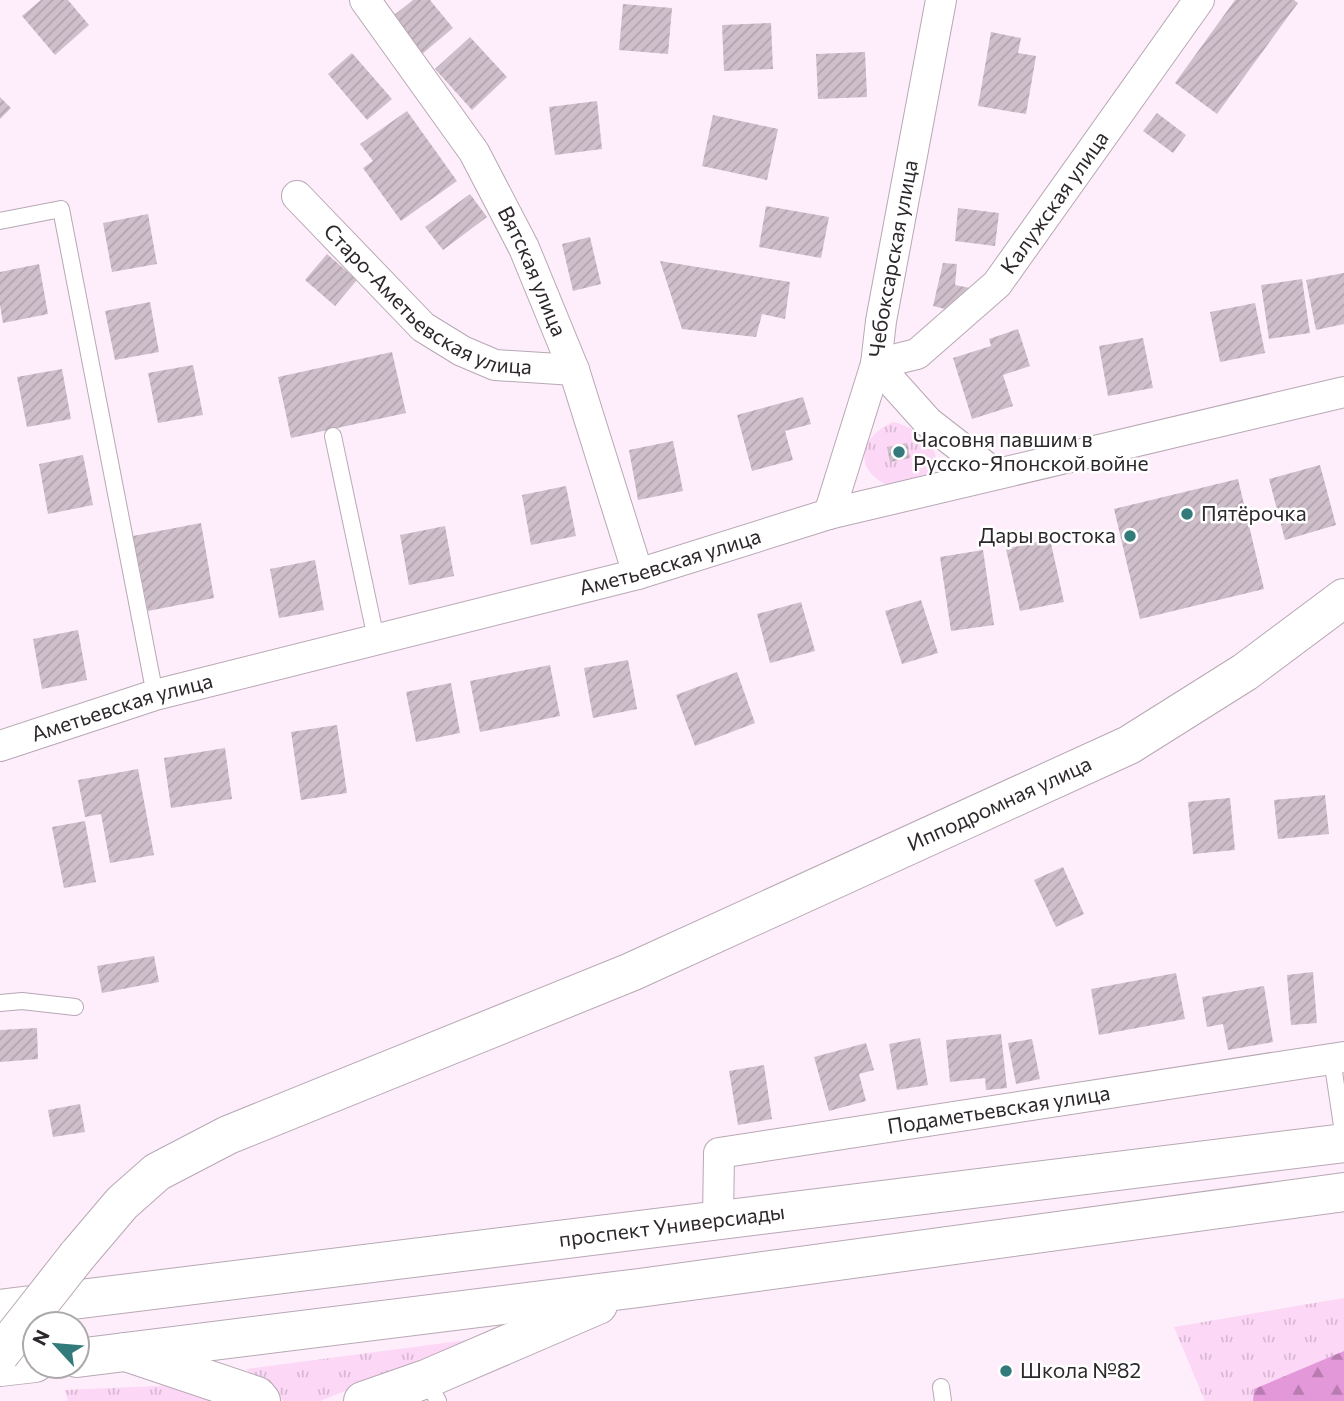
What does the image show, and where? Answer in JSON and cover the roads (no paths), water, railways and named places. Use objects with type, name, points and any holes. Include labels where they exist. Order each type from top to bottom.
[{"type":"main road","name":"Ипподромная улица","points":[[0,1354],[122,1203],[157,1172],[228,1135],[631,972],[1129,746],[1245,672],[1344,598]]},
{"type":"main road","name":"проспект Универсиады","points":[[0,1309],[1344,1141]]},
{"type":"main road","points":[[91,1356],[639,1288],[1344,1192]]},
{"type":"main road","points":[[363,1401],[432,1390],[639,1288]]},
{"type":"main road","points":[[126,1352],[257,1396],[261,1401]]},
{"type":"main road","points":[[0,1367],[21,1365]]},
{"type":"street","name":"Вятская улица","points":[[365,0],[474,152],[524,248],[574,370],[638,574]]},
{"type":"street","name":"Чебоксарская улица","points":[[829,513],[876,364],[881,321],[941,0]]},
{"type":"street","name":"Калужская улица","points":[[876,364],[917,354],[997,284],[1199,0]]},
{"type":"street","name":"Старо-Аметьевская улица","points":[[297,197],[423,327],[462,351],[495,365],[574,370]]},
{"type":"street","points":[[876,364],[928,422],[995,474]]},
{"type":"street","name":"Аметьевская улица","points":[[0,747],[155,695],[638,574],[829,513],[1344,392]]},
{"type":"street","name":"Подаметьевская улица","points":[[718,1220],[719,1153],[1338,1058]]},
{"type":"lane","points":[[0,220],[61,209],[155,695]]},
{"type":"lane","points":[[333,436],[376,639]]},
{"type":"lane","points":[[0,1003],[22,1001],[75,1007]]},
{"type":"lane","points":[[1338,1058],[1344,1141]]},
{"type":"place","name":"Часовня павшим в Русско-Японской войне","points":[[899,452]]},
{"type":"place","name":"Пятёрочка","points":[[1187,514]]},
{"type":"place","name":"Дары востока","points":[[1130,536]]},
{"type":"place","name":"Школа №82","points":[[1006,1371]]}]
